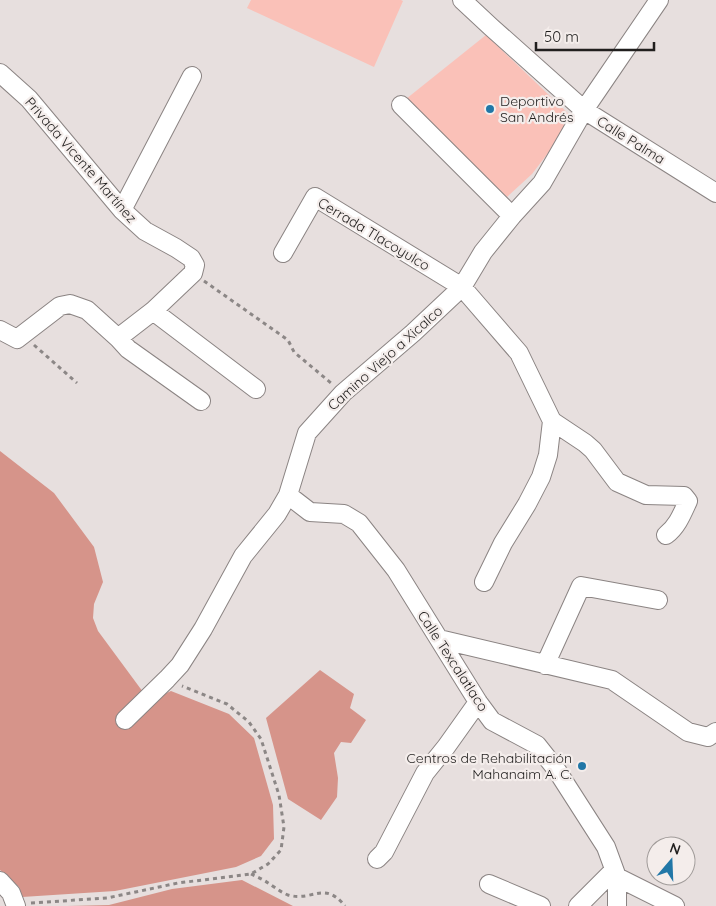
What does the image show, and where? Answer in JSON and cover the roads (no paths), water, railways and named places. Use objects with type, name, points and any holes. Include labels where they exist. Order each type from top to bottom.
[{"type":"street","name":"Calle Palma","points":[[462,0],[584,110],[716,193]]},
{"type":"street","name":"Camino Viejo a Xicalco","points":[[125,720],[180,665],[203,629],[243,556],[277,514],[288,495],[307,433],[343,393],[413,333],[462,287],[482,252],[542,183],[584,110],[659,0]]},
{"type":"street","name":"Privada Vicente Martínez","points":[[0,73],[29,99],[122,210],[145,231],[191,258],[195,266],[193,273],[153,311]]},
{"type":"street","points":[[122,210],[192,76]]},
{"type":"street","points":[[401,106],[512,216]]},
{"type":"street","name":"Cerrada Tlacoyulco","points":[[283,253],[315,197],[462,287]]},
{"type":"street","points":[[462,287],[519,353],[552,421],[585,442],[617,482],[646,495],[684,496],[688,501],[679,521],[666,535]]},
{"type":"street","points":[[0,330],[17,339],[60,306],[70,304],[87,310],[128,348],[201,402]]},
{"type":"street","points":[[118,338],[153,311],[256,389]]},
{"type":"street","points":[[484,582],[540,477],[548,455],[552,421]]},
{"type":"street","name":"Calle Texcalatlaco","points":[[288,495],[310,512],[344,514],[359,524],[396,570],[478,702],[492,720],[537,744],[556,769],[606,847],[616,874],[617,906]]},
{"type":"street","points":[[545,664],[581,586],[658,600]]},
{"type":"street","points":[[438,639],[612,680],[688,732],[708,737],[716,732]]},
{"type":"street","points":[[377,859],[388,845],[425,773],[478,702]]},
{"type":"street","points":[[578,906],[616,874],[675,906]]},
{"type":"street","points":[[0,881],[11,893],[16,905]]},
{"type":"street","points":[[489,884],[541,906]]},
{"type":"place","name":"Deportivo San Andrés","points":[[490,109]]},
{"type":"place","name":"Centros de Rehabilitación Mahanaim A. C.","points":[[582,766]]}]
